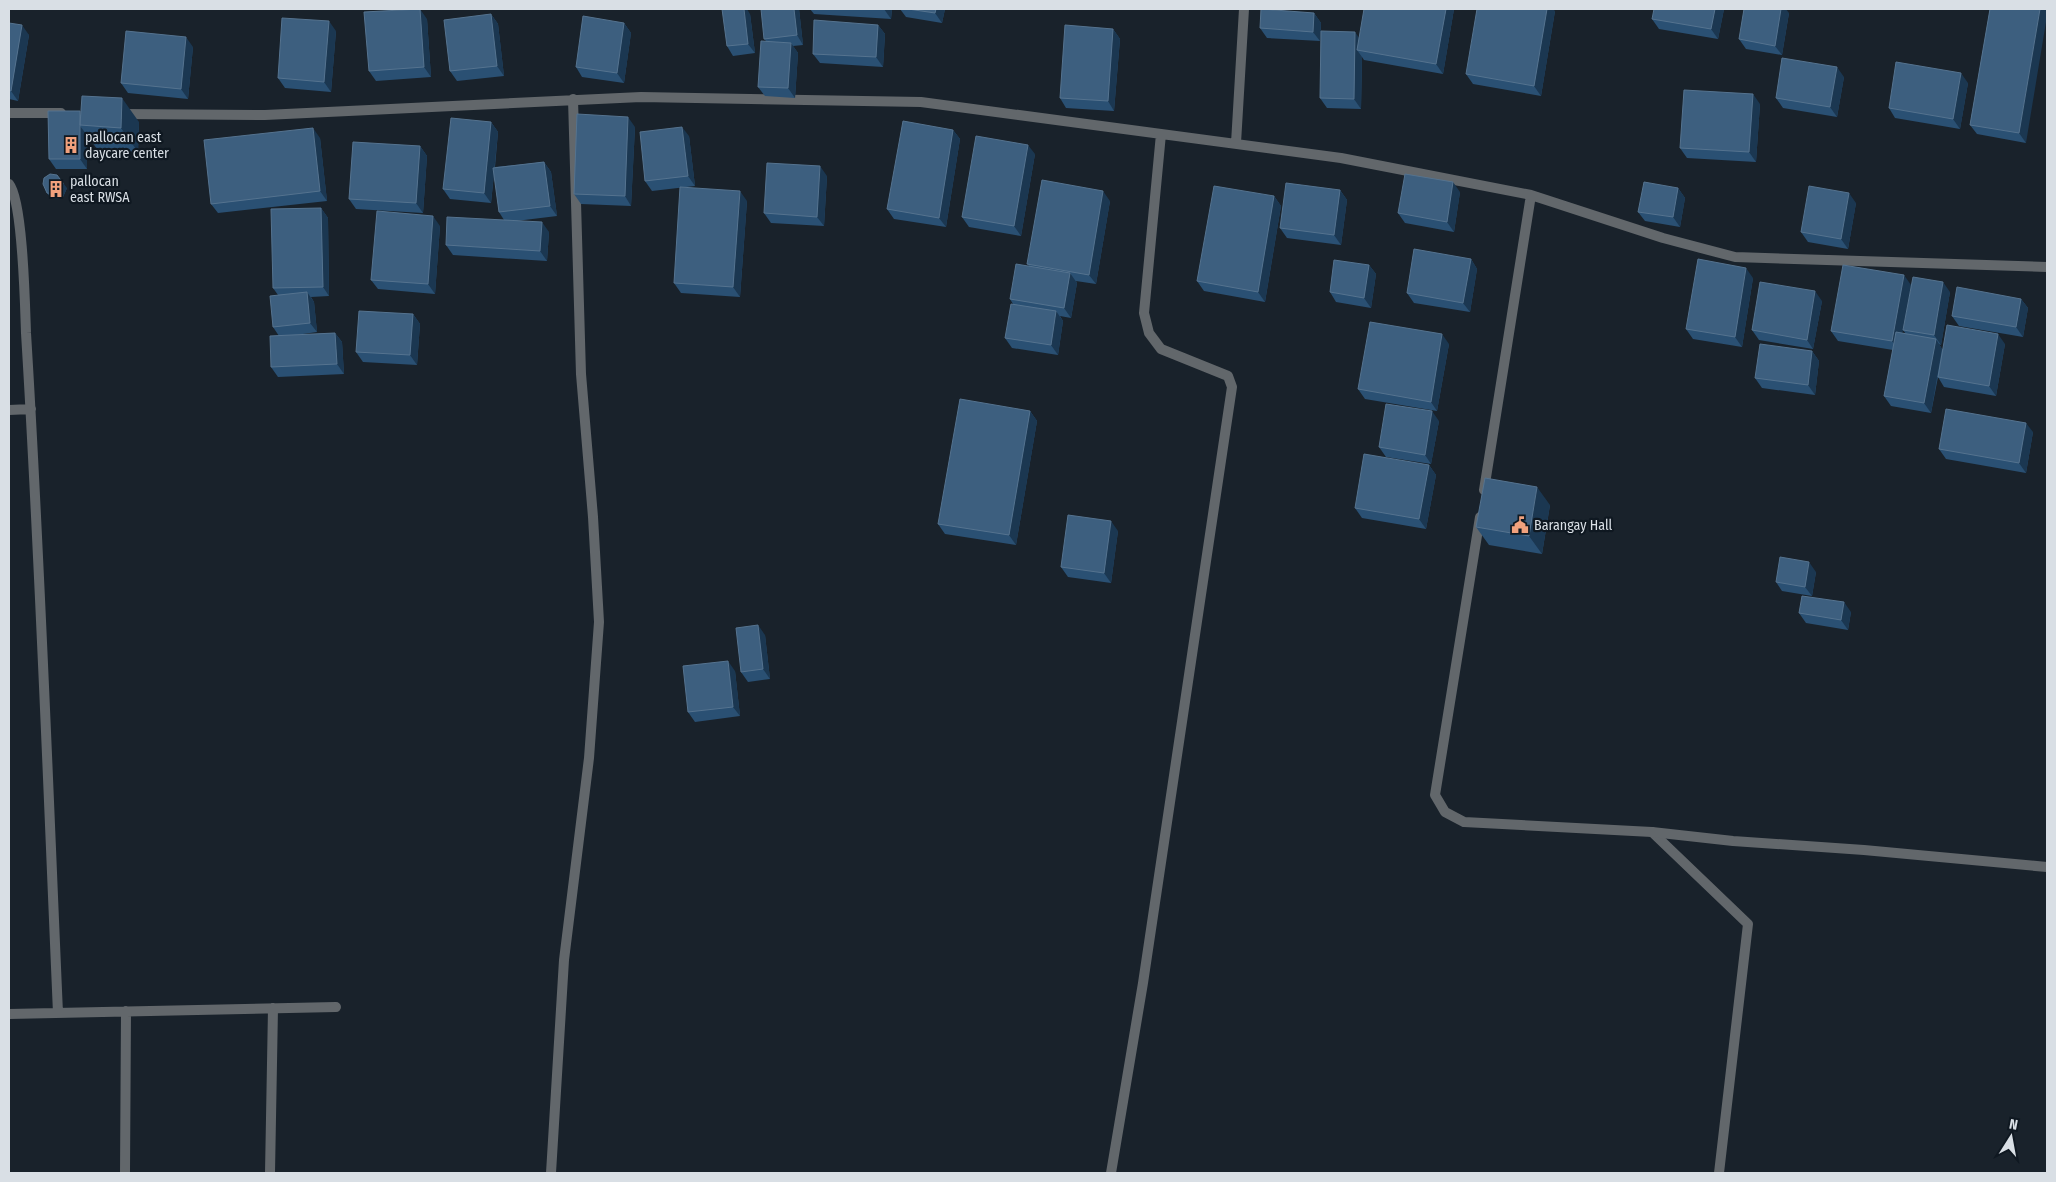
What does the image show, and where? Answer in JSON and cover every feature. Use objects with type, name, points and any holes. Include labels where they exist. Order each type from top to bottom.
[{"type":"street","points":[[1236,142],[1244,9]]},
{"type":"street","points":[[112,114],[265,115],[641,97],[921,102],[1161,134],[1236,142],[1341,158],[1531,195],[1663,238],[1735,257],[2047,267]]},
{"type":"street","points":[[551,1173],[564,960],[589,758],[599,622],[582,374],[573,100]]},
{"type":"street","points":[[9,113],[75,113]]},
{"type":"street","points":[[1111,1173],[1143,983],[1232,387],[1228,376],[1161,349],[1149,332],[1144,313],[1161,134]]},
{"type":"street","points":[[9,184],[17,209],[21,248],[31,409],[58,1013]]},
{"type":"street","points":[[1531,195],[1435,795],[1445,812],[1464,822],[1652,832],[1733,841],[1864,850],[2047,867]]},
{"type":"street","points":[[9,410],[31,409]]},
{"type":"street","points":[[1652,832],[1748,924],[1719,1173]]},
{"type":"street","points":[[9,1014],[336,1007]]},
{"type":"street","points":[[270,1173],[273,1008]]},
{"type":"street","points":[[125,1173],[126,1011]]},
{"type":"building","points":[[420,9],[424,67],[369,71],[364,12]]},
{"type":"building","points":[[722,9],[744,9],[748,44],[727,46]]},
{"type":"building","points":[[761,9],[794,9],[797,35],[764,39]]},
{"type":"building","points":[[908,9],[936,9],[935,13]]},
{"type":"building","points":[[1261,9],[1314,13],[1313,32],[1260,28]]},
{"type":"building","points":[[1364,9],[1446,9],[1436,64],[1357,50]]},
{"type":"building","points":[[1477,9],[1547,9],[1534,86],[1466,74]]},
{"type":"building","points":[[1654,9],[1715,9],[1711,29],[1652,19]]},
{"type":"building","points":[[1744,9],[1781,9],[1775,46],[1739,39]]},
{"type":"building","points":[[1990,9],[2040,9],[2019,133],[1970,125]]},
{"type":"building","points":[[491,14],[497,66],[450,71],[444,20]]},
{"type":"building","points":[[583,16],[624,23],[617,73],[576,67]]},
{"type":"building","points":[[282,18],[329,21],[324,82],[278,78]]},
{"type":"building","points":[[814,20],[878,25],[876,57],[813,54]]},
{"type":"building","points":[[9,23],[22,25],[11,91],[9,90]]},
{"type":"building","points":[[1065,25],[1113,29],[1108,101],[1060,98]]},
{"type":"building","points":[[126,31],[186,37],[181,89],[121,83]]},
{"type":"building","points":[[1321,31],[1355,32],[1354,99],[1320,98]]},
{"type":"building","points":[[761,41],[791,43],[788,88],[758,87]]},
{"type":"building","points":[[1782,58],[1837,67],[1830,107],[1776,98]]},
{"type":"building","points":[[1896,62],[1961,73],[1953,119],[1889,108]]},
{"type":"building","points":[[1684,90],[1753,94],[1749,152],[1680,148]]},
{"type":"building","points":[[82,96],[122,98],[121,128],[80,125]]},
{"type":"building","name":"pallocan east daycare center","points":[[48,111],[80,111],[80,159],[49,159]]},
{"type":"building","points":[[577,114],[628,117],[625,196],[574,194]]},
{"type":"building","points":[[451,118],[491,122],[484,193],[443,189]]},
{"type":"building","points":[[903,121],[953,130],[939,218],[887,209]]},
{"type":"building","points":[[682,127],[688,176],[645,181],[640,132]]},
{"type":"building","points":[[313,128],[320,191],[211,204],[204,140]]},
{"type":"building","points":[[976,136],[1028,145],[1014,226],[962,217]]},
{"type":"building","points":[[353,142],[420,146],[416,203],[349,199]]},
{"type":"building","points":[[544,162],[550,206],[499,212],[493,168]]},
{"type":"building","points":[[767,163],[820,166],[817,217],[764,213]]},
{"type":"building","name":"pallocan east RWSA","points":[[50,174],[57,175],[63,183],[60,192],[54,194],[47,193],[43,184],[44,178]]},
{"type":"building","points":[[1405,174],[1453,182],[1447,222],[1398,213]]},
{"type":"building","points":[[1042,180],[1103,191],[1089,275],[1027,264]]},
{"type":"building","points":[[1644,182],[1678,188],[1673,217],[1638,212]]},
{"type":"building","points":[[1286,183],[1340,190],[1334,235],[1280,228]]},
{"type":"building","points":[[1214,186],[1274,196],[1258,292],[1197,281]]},
{"type":"building","points":[[1809,186],[1849,193],[1841,239],[1801,232]]},
{"type":"building","points":[[680,187],[740,191],[733,287],[674,283]]},
{"type":"building","points":[[321,208],[323,287],[273,288],[271,209]]},
{"type":"building","points":[[377,211],[433,216],[428,284],[371,280]]},
{"type":"building","points":[[447,217],[542,222],[540,251],[446,245]]},
{"type":"building","points":[[1414,249],[1471,259],[1463,303],[1407,293]]},
{"type":"building","points":[[1698,259],[1746,268],[1735,337],[1686,329]]},
{"type":"building","points":[[1334,260],[1369,265],[1364,298],[1330,292]]},
{"type":"building","points":[[1016,264],[1070,273],[1064,308],[1010,299]]},
{"type":"building","points":[[1843,265],[1904,275],[1892,341],[1831,331]]},
{"type":"building","points":[[1913,277],[1943,282],[1934,335],[1903,330]]},
{"type":"building","points":[[1760,282],[1815,291],[1807,340],[1752,330]]},
{"type":"building","points":[[1957,287],[2021,299],[2016,327],[1952,316]]},
{"type":"building","points":[[307,292],[310,323],[273,327],[270,296]]},
{"type":"building","points":[[1011,304],[1056,311],[1051,345],[1005,338]]},
{"type":"building","points":[[359,311],[413,314],[410,355],[356,352]]},
{"type":"building","points":[[1370,322],[1442,334],[1431,402],[1358,389]]},
{"type":"building","points":[[1947,325],[1998,334],[1989,386],[1938,377]]},
{"type":"building","points":[[1896,332],[1936,339],[1924,403],[1884,396]]},
{"type":"building","points":[[335,333],[337,364],[271,367],[270,336]]},
{"type":"building","points":[[1760,344],[1812,351],[1808,385],[1755,378]]},
{"type":"building","points":[[960,399],[1030,411],[1009,535],[938,524]]},
{"type":"building","points":[[1386,404],[1432,411],[1425,455],[1379,447]]},
{"type":"building","points":[[1946,409],[2026,423],[2019,463],[1939,449]]},
{"type":"building","points":[[1364,454],[1429,465],[1419,519],[1355,508]]},
{"type":"building","points":[[1485,478],[1537,487],[1529,536],[1476,527]]},
{"type":"building","points":[[1068,515],[1111,521],[1104,573],[1061,567]]},
{"type":"building","points":[[1780,557],[1809,562],[1805,587],[1776,582]]},
{"type":"building","points":[[1802,596],[1844,602],[1841,620],[1799,613]]},
{"type":"building","points":[[758,625],[763,669],[741,672],[736,628]]},
{"type":"building","points":[[728,661],[733,707],[688,712],[683,666]]},
{"type":"place","name":"pallocan east daycare center","points":[[71,145]]},
{"type":"place","name":"pallocan east RWSA","points":[[56,189]]},
{"type":"place","name":"Barangay Hall","points":[[1520,525]]}]
